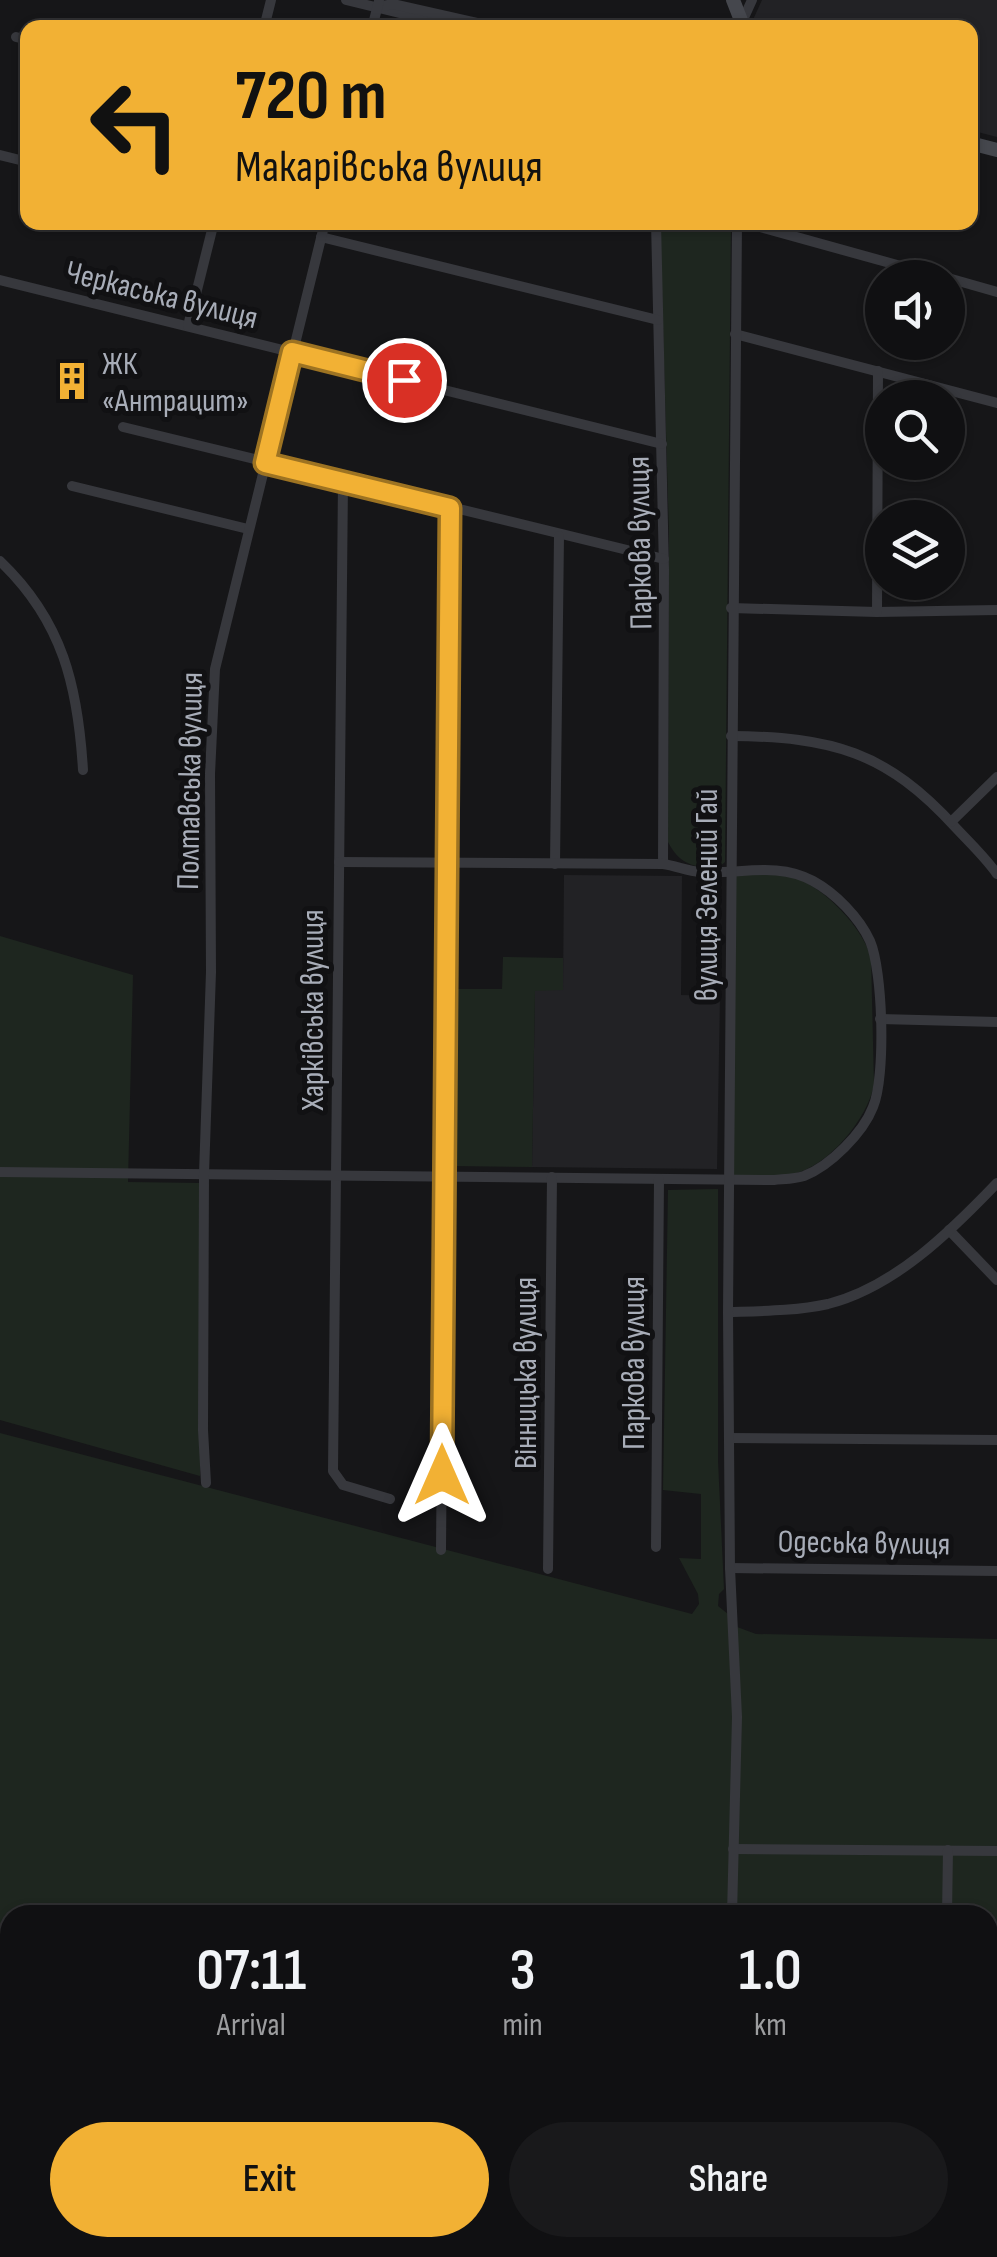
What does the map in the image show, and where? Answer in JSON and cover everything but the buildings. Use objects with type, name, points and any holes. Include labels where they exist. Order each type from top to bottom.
[{"type":"street","points":[[346,0],[392,4],[463,20]]},
{"type":"street","points":[[378,4],[433,20]]},
{"type":"street","points":[[188,326],[212,230]]},
{"type":"street","name":"Полтавська вулиця","points":[[206,1483],[204,1174],[211,972],[212,695],[220,639],[323,230]]},
{"type":"street","name":"Паркова вулиця","points":[[656,230],[664,559],[663,864]]},
{"type":"street","name":"вулиця Зелений Гай","points":[[732,1905],[736,1716],[730,1568],[728,1312],[739,230]]},
{"type":"street","points":[[769,230],[879,260]]},
{"type":"street","points":[[322,237],[658,320]]},
{"type":"street","name":"Черкаська вулиця","points":[[0,280],[662,444]]},
{"type":"street","points":[[965,283],[997,292]]},
{"type":"street","points":[[735,334],[997,404]]},
{"type":"street","points":[[877,612],[878,371]]},
{"type":"street","points":[[123,427],[664,559]]},
{"type":"street","name":"Харківська вулиця","points":[[343,482],[333,1471],[343,1485],[390,1499]]},
{"type":"street","points":[[72,486],[248,529]]},
{"type":"street","points":[[441,1550],[450,508]]},
{"type":"street","points":[[555,864],[559,536]]},
{"type":"street","points":[[0,561],[39,604],[58,640],[74,686],[83,770]]},
{"type":"street","points":[[732,608],[997,610]]},
{"type":"street","points":[[731,736],[798,738],[848,750],[891,769],[922,792],[997,874]]},
{"type":"street","points":[[951,822],[997,777]]},
{"type":"street","points":[[0,1172],[774,1180],[804,1176],[820,1166],[868,1120],[879,1087],[880,1020],[870,942],[846,908],[809,878],[777,870],[697,872],[663,864],[339,862]]},
{"type":"street","points":[[880,1020],[997,1022]]},
{"type":"street","name":"Вінницька вулиця","points":[[548,1569],[552,1177]]},
{"type":"street","name":"Паркова вулиця","points":[[656,1547],[659,1179]]},
{"type":"street","points":[[728,1312],[808,1308],[854,1296],[897,1271],[949,1230],[997,1183]]},
{"type":"street","points":[[949,1230],[997,1280]]},
{"type":"street","points":[[729,1438],[997,1440]]},
{"type":"street","name":"Одеська вулиця","points":[[730,1568],[997,1571]]},
{"type":"street","points":[[733,1849],[997,1851]]},
{"type":"street","points":[[947,1905],[948,1850]]},
{"type":"shaded area","points":[[762,0],[997,0],[997,137],[978,132],[978,20],[753,20]]},
{"type":"shaded area","points":[[660,230],[731,230],[725,862],[719,867],[689,864],[668,842],[669,535]]},
{"type":"shaded area","points":[[732,870],[780,871],[808,883],[846,916],[871,956],[874,1085],[870,1098],[855,1126],[833,1151],[807,1169],[785,1176],[730,1180]]},
{"type":"shaded area","points":[[564,875],[682,876],[681,995],[720,996],[717,1169],[532,1167],[535,990],[563,990]]},
{"type":"shaded area","points":[[0,936],[133,975],[128,1182],[200,1183],[200,1476],[0,1420]]},
{"type":"shaded area","points":[[503,957],[563,958],[563,990],[535,991],[532,1167],[453,1166],[456,989],[502,989]]},
{"type":"shaded area","points":[[718,1189],[718,1461],[724,1589],[719,1594],[718,1606],[728,1614],[729,1624],[756,1634],[997,1639],[997,1905],[0,1905],[0,1433],[692,1614],[699,1604],[698,1594],[679,1558],[701,1559],[701,1494],[663,1490],[668,1190]]},
{"type":"place","name":"ЖК «Антрацит»","points":[[72,381]]},
{"type":"route","points":[[404,380],[292,352],[265,463],[450,508],[442,1475]]}]
